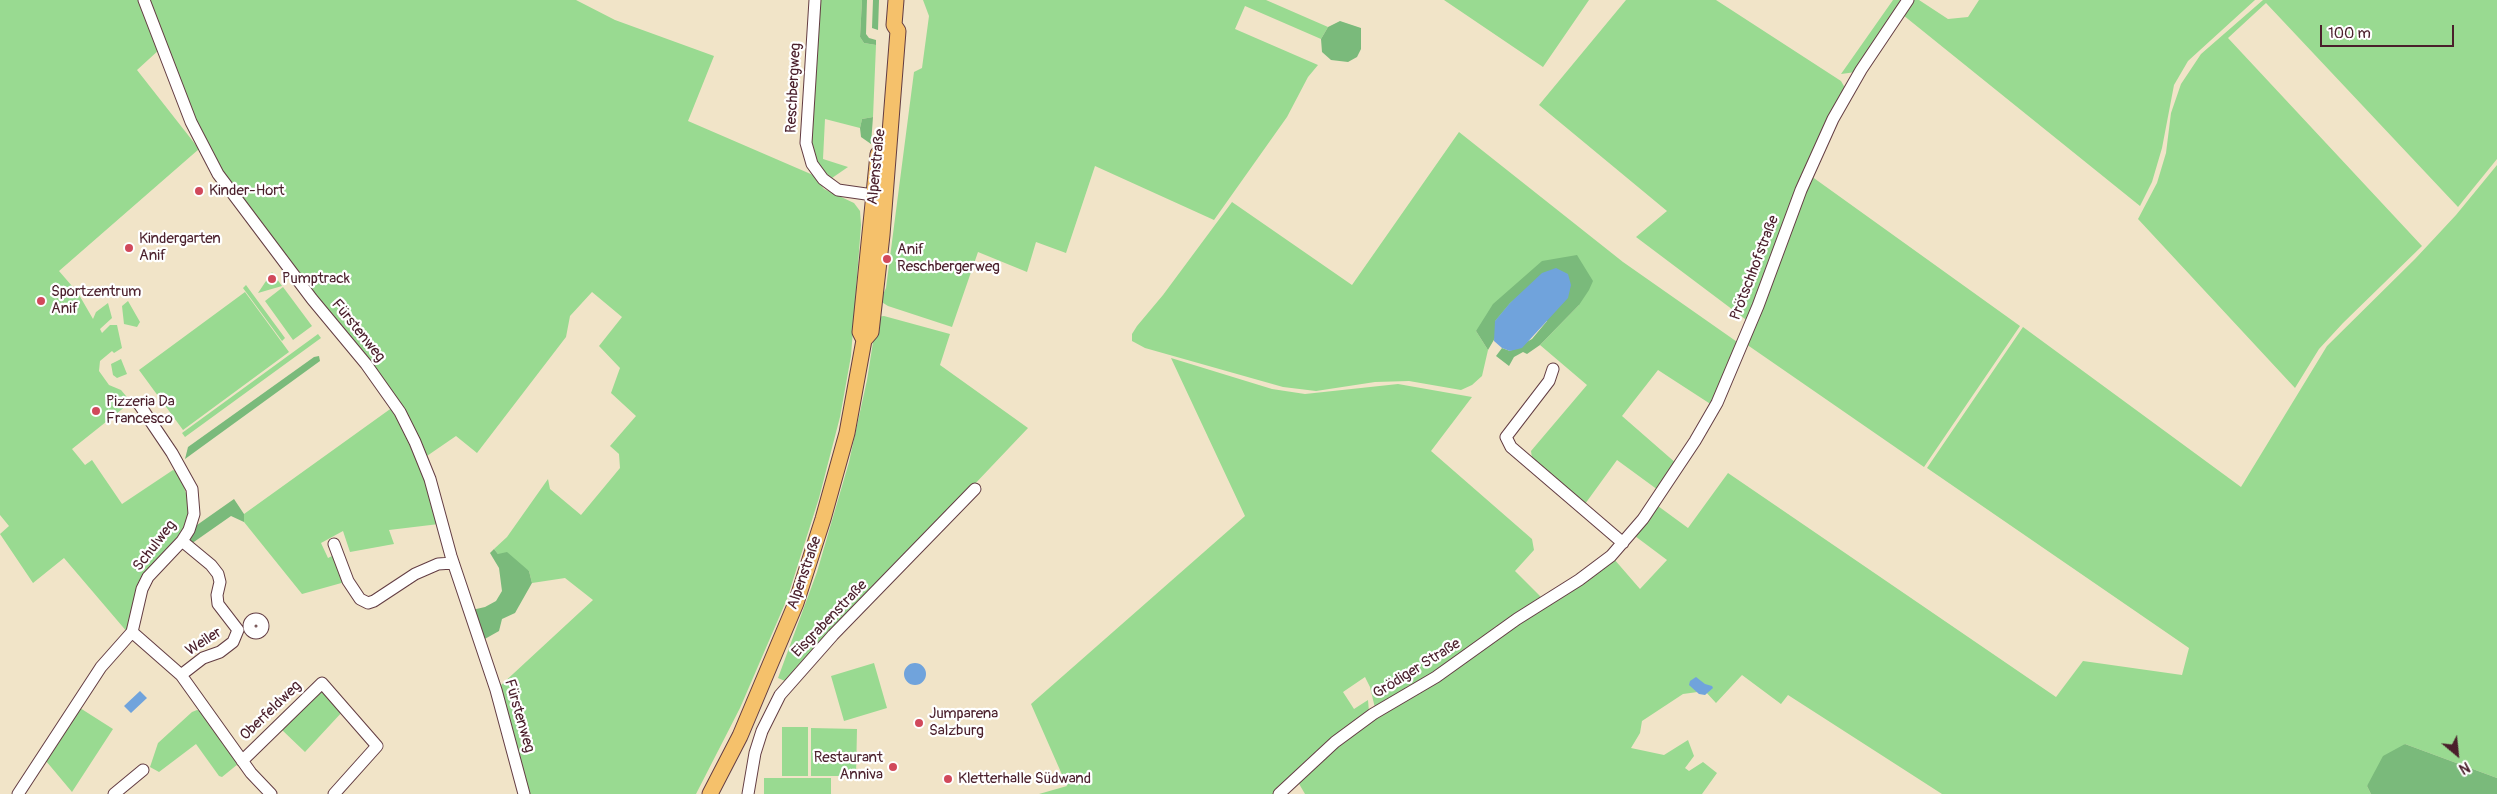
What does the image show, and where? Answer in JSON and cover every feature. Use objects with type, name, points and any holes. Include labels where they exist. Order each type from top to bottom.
[{"type":"main road","name":"Alpenstraße","points":[[710,794],[740,736],[796,603],[823,519],[847,433],[864,340],[871,332],[882,235],[898,31],[894,25],[896,0]]},
{"type":"main road","name":"Alpenstraße","points":[[864,340],[860,332],[887,31],[894,25]]},
{"type":"street","name":"Fürstenweg","points":[[144,0],[191,122],[218,174],[312,299],[366,364],[400,412],[430,479],[453,563],[496,690],[524,794]]},
{"type":"street","name":"Reschbergweg","points":[[814,0],[806,143],[812,164],[823,178],[838,190],[873,194]]},
{"type":"street","name":"Prötschhofstraße","points":[[1579,580],[1624,543],[1661,494],[1717,403],[1758,306],[1801,190],[1833,119],[1861,70],[1908,0]]},
{"type":"street","points":[[1553,369],[1549,382],[1506,437],[1511,447],[1624,543]]},
{"type":"street","name":"Schulweg","points":[[18,794],[101,667],[132,632],[142,589],[148,577],[182,541],[189,530],[194,514],[192,489],[172,453],[139,404]]},
{"type":"street","name":"Eisgrabenstraße","points":[[748,794],[755,753],[780,695],[827,642],[975,489]]},
{"type":"street","name":"Weiler","points":[[181,675],[203,658],[220,652],[233,642],[244,628],[218,604],[216,595],[220,582],[218,574],[211,564],[182,541]]},
{"type":"street","points":[[334,544],[348,580],[360,599],[368,603],[416,574],[438,564],[453,563]]},
{"type":"street","name":"Grödiger Straße","points":[[1279,794],[1335,742],[1373,714],[1436,677],[1517,619],[1579,580]]},
{"type":"street","points":[[132,632],[181,675],[242,760],[271,794]]},
{"type":"street","name":"Oberfeldweg","points":[[242,760],[322,683],[377,746],[334,794]]},
{"type":"street","points":[[114,794],[143,770]]},
{"type":"green space","points":[[0,0],[142,0],[160,49],[137,70],[199,149],[59,271],[78,293],[93,319],[96,312],[108,303],[112,318],[100,329],[102,333],[110,325],[117,325],[122,348],[114,353],[112,351],[100,361],[99,371],[109,385],[121,390],[131,402],[72,449],[85,465],[92,460],[122,504],[173,470],[179,473],[189,502],[188,522],[179,540],[148,571],[128,633],[64,558],[33,583],[0,534],[9,526],[0,515]]},
{"type":"green space","points":[[148,0],[576,0],[615,20],[714,56],[688,121],[813,175],[824,189],[854,203],[860,211],[861,225],[851,356],[840,417],[819,498],[787,599],[740,708],[696,794],[528,794],[500,686],[593,600],[565,578],[532,583],[529,571],[498,554],[494,549],[507,537],[548,479],[550,489],[581,515],[620,468],[619,454],[610,446],[636,416],[611,393],[620,368],[599,346],[622,317],[592,292],[570,316],[566,337],[477,453],[456,436],[424,458],[413,432],[218,167],[202,138]]},
{"type":"green space","points":[[818,0],[862,0],[860,37],[864,43],[876,45],[873,117],[862,119],[860,128],[825,119],[823,159],[848,167],[832,178],[821,169],[812,151],[810,130]]},
{"type":"green space","points":[[862,0],[867,0],[866,34],[869,38],[876,40],[876,45],[864,43],[860,37]]},
{"type":"green space","points":[[873,0],[879,0],[878,30],[872,28]]},
{"type":"green space","points":[[923,0],[1266,0],[1328,27],[1321,39],[1245,6],[1235,29],[1318,65],[1308,77],[1287,117],[1214,220],[1095,166],[1066,253],[1036,242],[1027,272],[978,252],[952,327],[888,306],[880,301],[886,288],[914,72],[922,68],[929,16]]},
{"type":"green space","points":[[1444,0],[1589,0],[1543,67]]},
{"type":"green space","points":[[1626,0],[1716,0],[1841,81],[1845,88],[1749,322],[1636,237],[1667,211],[1539,105]]},
{"type":"green space","points":[[1893,0],[1904,0],[1856,72],[1841,74]]},
{"type":"green space","points":[[1913,0],[1919,0],[1948,19],[1968,17],[1979,0],[2255,0],[2188,61],[2174,85],[2162,148],[2152,182],[2140,206],[1903,15]]},
{"type":"green space","points":[[2263,0],[2497,0],[2497,159],[2458,207],[2266,3],[2228,38],[2422,246],[2319,349],[2295,388],[2138,219],[2157,183],[2166,153],[2171,113],[2181,84],[2201,54]]},
{"type":"green space","points":[[1340,21],[1361,28],[1361,49],[1357,57],[1348,62],[1331,60],[1322,52],[1321,39],[1328,27]]},
{"type":"green space","points":[[873,117],[871,144],[861,137],[860,128],[862,119]]},
{"type":"green space","points":[[1459,132],[1623,262],[1740,344],[1712,405],[1658,370],[1622,416],[1677,464],[1658,490],[1617,460],[1585,504],[1532,458],[1531,451],[1587,385],[1540,345],[1579,305],[1476,331],[1488,350],[1482,376],[1472,385],[1461,390],[1409,381],[1375,382],[1316,391],[1283,387],[1145,348],[1132,341],[1132,334],[1137,326],[1163,295],[1232,202],[1352,285]]},
{"type":"green space","points":[[2497,165],[2497,778],[2405,744],[2367,786],[2371,794],[1942,794],[1788,695],[1781,704],[1742,675],[1716,703],[1705,691],[1683,694],[1642,721],[1640,733],[1631,748],[1664,755],[1688,740],[1694,756],[1685,768],[1689,771],[1703,762],[1717,773],[1702,794],[1305,794],[1298,782],[1335,747],[1371,720],[1614,559],[1640,589],[1667,560],[1635,536],[1658,506],[1688,528],[1728,473],[2056,697],[2083,661],[2182,675],[2189,648],[1927,468],[2023,327],[2241,487],[2327,346],[2415,259],[2456,215]]},
{"type":"green space","points":[[1811,176],[2020,326],[1924,467],[1746,344]]},
{"type":"green space","points":[[1577,255],[1593,281],[1579,305],[1540,345],[1527,354],[1523,352],[1514,357],[1509,366],[1496,356],[1502,348],[1510,351],[1532,339],[1547,321],[1524,291],[1510,303],[1495,321],[1495,338],[1488,350],[1476,331],[1493,304],[1542,261]]},
{"type":"green space","name":"Pumptrack","points":[[272,272],[282,286],[258,293]]},
{"type":"green space","points":[[246,285],[285,338],[282,341],[243,288]]},
{"type":"green space","points":[[283,287],[312,326],[293,340],[265,301]]},
{"type":"green space","points":[[245,292],[289,352],[183,430],[139,370]]},
{"type":"green space","points":[[128,301],[140,322],[137,327],[124,324],[122,306]]},
{"type":"green space","points":[[884,316],[950,334],[940,365],[1028,428],[933,528],[836,624],[785,681],[778,678],[817,572],[849,462],[867,380],[877,317]]},
{"type":"green space","points":[[318,334],[321,338],[185,437],[182,433]]},
{"type":"green space","points":[[319,356],[320,361],[185,459],[188,447],[314,357]]},
{"type":"green space","points":[[1171,358],[1272,389],[1305,394],[1398,384],[1472,397],[1431,451],[1532,539],[1534,550],[1515,571],[1542,598],[1428,678],[1375,708],[1370,687],[1365,677],[1343,692],[1354,709],[1368,700],[1369,712],[1274,794],[1039,794],[1067,786],[1031,704],[1245,516]]},
{"type":"green space","points":[[121,359],[127,374],[117,378],[113,375],[111,364]]},
{"type":"green space","points":[[393,407],[425,477],[439,524],[389,530],[394,544],[350,552],[343,531],[321,543],[328,558],[334,555],[345,582],[302,594],[244,522],[244,514]]},
{"type":"green space","points":[[234,499],[244,514],[244,522],[231,516],[191,544],[189,539],[197,525]]},
{"type":"green space","points":[[494,549],[498,554],[507,552],[529,571],[532,583],[515,613],[502,619],[499,631],[483,640],[472,610],[485,607],[496,601],[502,591],[499,568],[490,553]]},
{"type":"green space","points":[[874,663],[887,708],[844,721],[831,676]]},
{"type":"green space","points":[[321,691],[326,692],[343,711],[305,752],[281,729]]},
{"type":"green space","points":[[80,708],[113,729],[72,792],[46,761]]},
{"type":"green space","points":[[200,711],[238,764],[222,777],[219,776],[196,744],[159,772],[150,767],[158,743],[192,712]]},
{"type":"green space","points":[[782,727],[808,727],[808,776],[782,776]]},
{"type":"green space","points":[[811,728],[857,729],[856,776],[811,776]]},
{"type":"green space","points":[[2405,744],[2497,778],[2497,794],[2371,794],[2367,786],[2383,756]]},
{"type":"green space","points":[[764,778],[831,778],[831,794],[764,794]]},
{"type":"water","points":[[1556,268],[1568,274],[1571,285],[1568,298],[1522,348],[1510,351],[1502,348],[1494,341],[1495,321],[1510,303],[1542,273]]},
{"type":"water","points":[[915,663],[923,666],[926,674],[923,682],[915,685],[907,682],[904,674],[907,666]]},
{"type":"water","points":[[1696,677],[1713,688],[1705,695],[1699,694],[1689,685],[1690,681]]},
{"type":"water","points":[[140,691],[147,698],[131,713],[124,706]]},
{"type":"place","name":"Kinder-Hort","points":[[199,191]]},
{"type":"place","name":"Kindergarten Anif","points":[[129,248]]},
{"type":"place","name":"Anif Reschbergerweg","points":[[887,259]]},
{"type":"place","name":"Pumptrack","points":[[272,279]]},
{"type":"place","name":"Sportzentrum Anif","points":[[41,301]]},
{"type":"place","name":"Pizzeria Da Francesco","points":[[96,411]]},
{"type":"place","name":"Jumparena Salzburg","points":[[919,723]]},
{"type":"place","name":"Restaurant Anniva","points":[[893,767]]},
{"type":"place","name":"Kletterhalle Südwand","points":[[948,779]]}]
